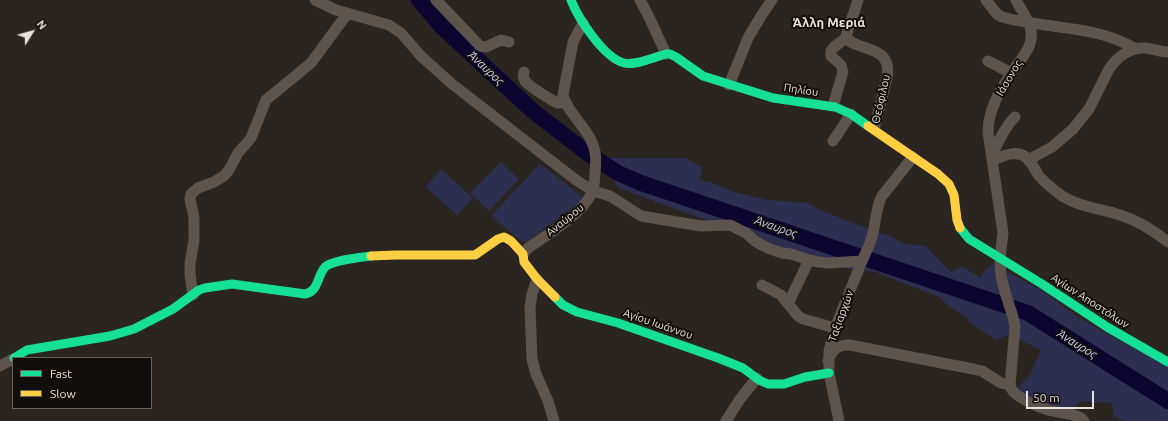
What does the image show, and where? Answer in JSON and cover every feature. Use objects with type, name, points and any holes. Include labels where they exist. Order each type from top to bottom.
[{"type":"street","points":[[315,0],[347,14],[389,25],[401,33],[421,56],[452,84],[576,180],[593,191],[610,196],[641,216],[701,226],[722,224],[730,225],[746,233],[756,242],[770,249],[809,260],[829,263],[862,260]]},
{"type":"street","points":[[571,0],[583,23],[600,45],[611,56],[623,63],[634,62],[666,54],[640,0]]},
{"type":"street","points":[[729,85],[748,38],[772,0]]},
{"type":"street","points":[[833,106],[843,72],[842,66],[832,57],[831,52],[846,38],[858,0]]},
{"type":"street","points":[[986,0],[997,14],[1002,17],[1111,37],[1134,48]]},
{"type":"street","name":"Ιάσονος","points":[[1010,385],[1015,327],[1008,299],[1002,284],[1000,258],[1003,233],[988,132],[989,119],[996,100],[1029,44],[1031,33],[1028,22],[1016,0]]},
{"type":"street","points":[[438,1],[480,46],[486,47],[501,40],[509,42]]},
{"type":"street","points":[[15,357],[27,350],[96,339],[134,329],[173,309],[193,294],[190,274],[194,240],[194,218],[190,199],[191,194],[198,188],[214,182],[224,176],[238,153],[255,131],[266,100],[311,63],[347,14]]},
{"type":"street","points":[[524,72],[524,80],[536,90],[558,103],[565,102],[563,94],[573,42],[583,23]]},
{"type":"street","name":"Θεόφιλου","points":[[846,38],[851,42],[876,51],[886,61],[888,66],[887,78],[874,129]]},
{"type":"street","points":[[1028,160],[1052,147],[1069,134],[1089,109],[1109,69],[1123,54],[1134,48],[1147,48],[1168,52]]},
{"type":"street","name":"Πηλίου","points":[[666,54],[676,57],[704,76],[729,85],[773,98],[833,106],[851,114],[942,177],[950,186],[954,194],[957,221],[965,234],[1000,258]]},
{"type":"street","points":[[988,61],[1011,74]]},
{"type":"street","name":"Αναύρου","points":[[523,254],[528,248],[573,215],[586,203],[593,191],[596,153],[590,138],[581,123],[565,102]]},
{"type":"street","points":[[833,141],[851,114]]},
{"type":"street","points":[[992,157],[1005,128],[1014,117]]},
{"type":"street","points":[[992,157],[1008,154],[1023,155],[1043,180],[1052,189],[1066,198],[1081,206],[1121,215],[1140,223],[1153,230],[1168,242]]},
{"type":"street","name":"Ταξιαρχών","points":[[839,421],[828,361],[835,328],[871,240],[877,218],[879,202],[882,196],[914,157]]},
{"type":"street","name":"Αγίου Ιωάννου","points":[[193,294],[205,288],[232,284],[258,286],[305,294],[310,293],[325,267],[332,263],[361,257],[396,255],[475,255],[498,239],[504,237],[511,241],[523,254],[524,262],[537,279],[571,310],[618,323],[718,358],[743,368],[764,383],[768,384],[780,385],[805,377],[829,373]]},
{"type":"street","name":"Αγίων Αποστόλων","points":[[1000,258],[1042,284],[1107,328],[1168,362]]},
{"type":"street","points":[[788,304],[809,260]]},
{"type":"street","points":[[537,279],[532,294],[530,308],[532,360],[554,421]]},
{"type":"street","points":[[762,285],[779,294],[798,316],[803,319],[835,328]]},
{"type":"street","points":[[828,361],[836,348],[843,345],[850,345],[973,368],[1010,385],[1014,392],[1031,404],[1051,411],[1075,415],[1082,418],[1084,421]]},
{"type":"street","points":[[0,366],[12,359]]},
{"type":"street","points":[[726,421],[740,399],[757,378]]},
{"type":"shaded area","points":[[603,158],[685,158],[702,167],[700,180],[713,183],[731,191],[767,200],[808,203],[820,210],[876,232],[888,235],[904,244],[925,246],[951,272],[962,266],[980,278],[991,265],[995,265],[1046,293],[1073,314],[1168,367],[1168,421],[1125,421],[1114,417],[1112,403],[1080,401],[1072,411],[1036,401],[1018,389],[1023,381],[1029,376],[1041,350],[1020,340],[1018,334],[1011,331],[1007,335],[996,340],[969,322],[967,317],[950,307],[939,297],[876,272],[848,269],[816,260],[618,188]]},
{"type":"shaded area","points":[[501,162],[519,179],[489,211],[470,193]]},
{"type":"shaded area","points":[[540,164],[581,196],[581,201],[525,242],[521,241],[491,216]]},
{"type":"shaded area","points":[[441,169],[473,198],[457,215],[426,187]]},
{"type":"waterway","name":"Άναυρος","points":[[419,0],[442,27],[534,112],[590,155],[618,173],[641,183],[1028,313],[1168,401]]},
{"type":"traffic: fast","points":[[571,0],[579,17],[600,46],[616,60],[629,64],[670,54],[703,76],[773,98],[835,107],[851,114],[868,126]]},
{"type":"traffic: fast","points":[[960,228],[969,239],[1042,284],[1107,327],[1168,362]]},
{"type":"traffic: fast","points":[[16,357],[27,350],[110,336],[134,329],[173,309],[199,290],[205,288],[232,284],[305,294],[313,290],[322,271],[328,265],[371,256]]},
{"type":"traffic: fast","points":[[555,297],[563,305],[577,312],[618,323],[718,358],[743,368],[759,380],[768,384],[784,384],[805,377],[829,373]]},
{"type":"traffic: slow","points":[[868,126],[938,174],[949,184],[954,195],[957,220],[960,228]]},
{"type":"traffic: slow","points":[[371,256],[475,255],[498,239],[504,237],[511,241],[523,254],[524,262],[537,279],[555,297]]},
{"type":"district","name":"Άλλη Μεριά","points":[[829,23]]}]
